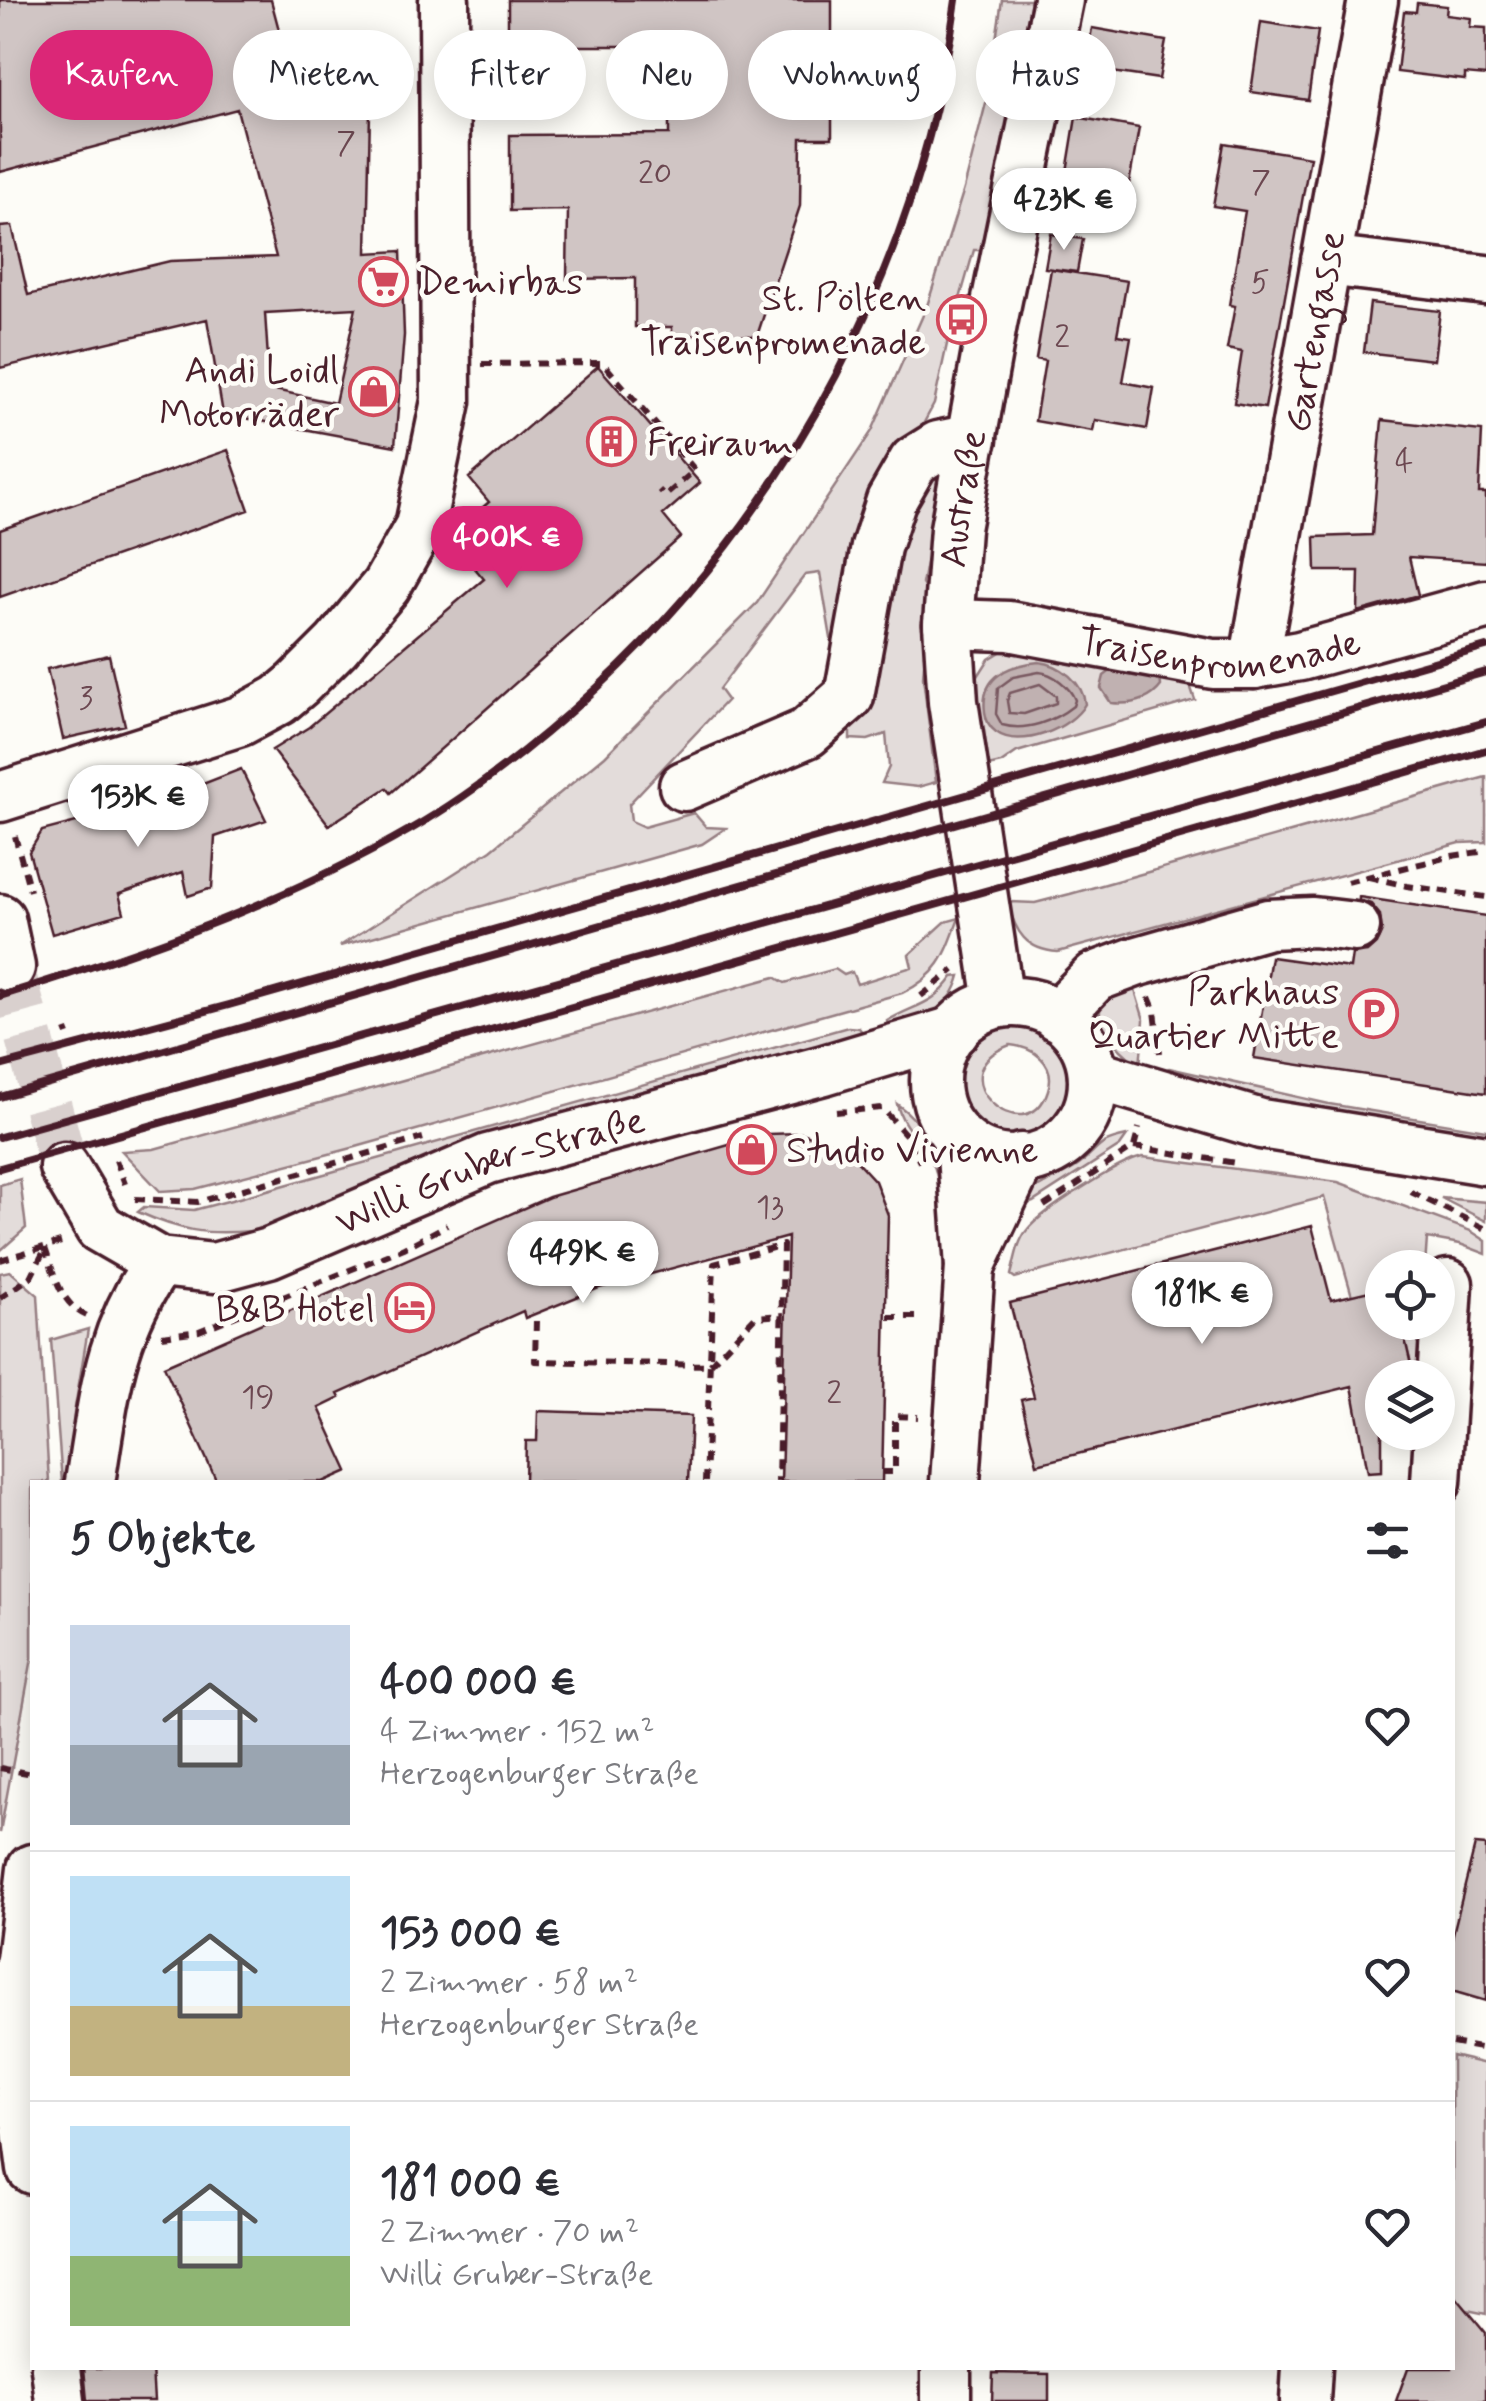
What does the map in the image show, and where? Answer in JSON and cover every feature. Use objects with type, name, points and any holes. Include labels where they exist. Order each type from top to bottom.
[{"type":"street","points":[[2,796],[240,721],[279,700],[338,644],[386,586],[420,526],[446,400],[444,0]]},
{"type":"street","name":"Austraße","points":[[1000,1002],[953,702],[948,624],[956,529],[972,438],[1058,0]]},
{"type":"street","name":"Gartengasse","points":[[1254,664],[1373,0]]},
{"type":"street","points":[[1326,261],[1486,280]]},
{"type":"street","points":[[684,786],[807,733],[850,696],[876,547],[891,501],[914,461],[938,446],[972,438]]},
{"type":"street","name":"Traisenpromenade","points":[[948,624],[1009,626],[1213,664],[1254,664],[1300,656],[1486,605]]},
{"type":"street","points":[[10,967],[17,913]]},
{"type":"street","points":[[1058,1016],[1096,978],[1135,962],[1268,924],[1313,922],[1355,926]]},
{"type":"street","points":[[1000,1002],[1026,1002],[1058,1016],[1072,1026],[1086,1048],[1093,1074],[1084,1120],[1048,1152],[1021,1158],[987,1158],[947,1126],[936,1096],[937,1062],[954,1032],[971,1014],[1000,1002]]},
{"type":"street","name":"Willi Gruber-Straße","points":[[159,1262],[214,1268],[269,1253],[488,1159],[954,1032]]},
{"type":"street","name":"Willi Gruber-Straße","points":[[824,1070],[887,1081],[936,1096]]},
{"type":"street","points":[[1093,1074],[1261,1124],[1486,1160]]},
{"type":"street","points":[[1084,1120],[1261,1124]]},
{"type":"street","points":[[955,1480],[970,1267],[961,1141]]},
{"type":"street","points":[[970,1267],[1021,1158]]},
{"type":"street","points":[[64,1167],[100,1228],[159,1262],[135,1296],[109,1362],[90,1480]]},
{"type":"street","points":[[1436,1480],[1445,1340]]},
{"type":"street","points":[[30,1883],[10,2002],[10,2066],[30,2160]]},
{"type":"street","points":[[56,2370],[60,2401]]},
{"type":"street","points":[[946,2370],[946,2401]]},
{"type":"street","points":[[1305,2401],[1307,2370]]},
{"type":"path","points":[[446,365],[603,363],[695,470],[664,496],[659,490]]},
{"type":"path","points":[[2,796],[17,913]]},
{"type":"path","points":[[1368,877],[1486,897]]},
{"type":"path","points":[[882,1108],[906,1135],[924,1170]]},
{"type":"path","points":[[1033,1213],[1134,1147]]},
{"type":"path","points":[[1406,1190],[1486,1230]]},
{"type":"path","points":[[705,1480],[714,1264],[784,1245],[778,1480]]},
{"type":"path","points":[[0,1260],[45,1248],[31,1277],[1,1298],[0,1307]]},
{"type":"path","points":[[536,1321],[535,1362],[709,1366],[755,1317],[784,1315]]},
{"type":"path","points":[[888,1317],[923,1317]]},
{"type":"path","points":[[882,1472],[895,1472],[895,1416],[919,1417]]},
{"type":"path","points":[[0,1768],[30,1774]]},
{"type":"path","points":[[1455,2044],[1486,2049]]},
{"type":"shaded area","points":[[1002,0],[1031,0],[1026,30],[997,30]]},
{"type":"shaded area","points":[[982,120],[1010,120],[987,250],[974,250],[934,404],[914,441],[838,680],[820,573],[805,575],[719,689],[727,700],[629,804],[631,821],[644,827],[694,813],[706,827],[726,828],[702,844],[340,946],[491,850],[605,756],[757,603],[872,431],[927,306]]},
{"type":"shaded area","points":[[955,464],[934,521],[922,584],[930,598],[923,677],[936,782],[918,787],[882,783],[889,767],[886,734],[868,740],[850,739],[850,725],[899,498]]},
{"type":"shaded area","points":[[1012,645],[1187,676],[1195,700],[1017,752],[988,766],[973,684],[989,659]]},
{"type":"shaded area","points":[[1486,777],[1486,842],[1460,843],[1058,952],[1038,948],[1024,938],[1008,903],[1035,903],[1070,894]]},
{"type":"shaded area","points":[[959,918],[940,963],[925,979],[902,993],[356,1147],[195,1189],[160,1191],[122,1151],[154,1149],[775,977],[785,983],[835,969],[844,975],[852,972],[857,984],[912,967],[909,955],[945,922]]},
{"type":"shaded area","points":[[960,976],[942,1006],[923,1017],[888,1028],[887,1021],[931,999],[953,977]]},
{"type":"shaded area","points":[[1133,984],[1144,1020],[1140,1066],[1107,1033],[1100,1012],[1110,993]]},
{"type":"shaded area","points":[[1014,1025],[1042,1035],[1060,1051],[1068,1071],[1068,1093],[1059,1112],[1044,1127],[1023,1135],[997,1132],[982,1124],[967,1106],[960,1087],[963,1062],[969,1051],[1001,1029]],"holes":[[[1010,1045],[1041,1058],[1050,1080],[1037,1108],[1022,1115],[1006,1112],[992,1103],[982,1089],[980,1074],[988,1058]]]},
{"type":"shaded area","points":[[848,1027],[859,1028],[863,1033],[690,1085],[251,1231],[193,1230],[138,1212],[144,1207],[194,1210]]},
{"type":"shaded area","points":[[1169,1068],[1329,1104],[1486,1130],[1486,1141],[1280,1106],[1158,1074]]},
{"type":"shaded area","points":[[897,1104],[932,1143],[952,1192],[938,1186],[933,1163],[906,1125]]},
{"type":"shaded area","points":[[1127,1136],[1120,1146],[1033,1202],[1018,1207],[1031,1192],[1079,1165],[1104,1143]]},
{"type":"shaded area","points":[[1143,1157],[1338,1182],[1471,1231],[1486,1241],[1486,1254],[1427,1238],[1426,1250],[1365,1250],[1365,1293],[1352,1296],[1324,1197],[1015,1278],[1011,1275],[1021,1240],[1035,1222],[1100,1177]]},
{"type":"shaded area","points":[[20,1179],[26,1228],[0,1251],[0,1185]]},
{"type":"shaded area","points":[[1441,1198],[1486,1202],[1486,1221]]},
{"type":"shaded area","points":[[10,1271],[38,1295],[49,1480],[30,1480],[30,1669],[0,1833],[0,1273]]},
{"type":"shaded area","points":[[88,1329],[74,1414],[71,1480],[62,1480],[51,1340]]},
{"type":"shaded area","points":[[1405,1340],[1420,1340],[1418,1360],[1410,1360]]},
{"type":"shaded area","points":[[1455,2057],[1486,2064],[1486,2314],[1455,2307]]},
{"type":"water","points":[[1039,662],[1070,676],[1085,704],[1069,721],[1045,734],[1018,739],[996,732],[985,712],[987,689],[1007,670]]},
{"type":"water","points":[[1113,669],[1160,678],[1161,686],[1139,701],[1111,703],[1101,688],[1104,676]]},
{"type":"building","points":[[0,0],[271,0],[279,30],[233,30],[233,110],[213,115],[213,30],[30,30],[30,120],[196,120],[0,172]]},
{"type":"building","points":[[508,0],[832,0],[832,30],[748,30],[748,120],[832,120],[832,138],[801,138],[800,206],[757,336],[672,335],[672,327],[635,327],[635,278],[567,279],[568,210],[510,211],[510,135],[669,134],[669,120],[728,120],[728,30],[606,30],[606,46],[586,46],[586,30],[508,30]]},
{"type":"building","points":[[1417,3],[1447,6],[1446,15],[1471,18],[1470,27],[1486,28],[1486,76],[1465,74],[1465,80],[1397,72],[1404,11],[1416,12]]},
{"type":"building","points":[[1261,22],[1318,31],[1308,100],[1251,92]]},
{"type":"building","points":[[1116,32],[1166,41],[1159,79],[1116,73]]},
{"type":"building","points":[[240,120],[370,120],[367,253],[401,251],[404,335],[395,446],[223,414],[207,319],[0,368],[0,227],[12,226],[28,295],[170,261],[276,257]],"holes":[[[356,308],[335,403],[270,389],[265,313]]]},
{"type":"building","points":[[1076,120],[1139,128],[1124,212],[1062,202]]},
{"type":"building","points":[[1224,143],[1310,157],[1265,408],[1234,403],[1242,352],[1227,349],[1235,306],[1229,305],[1245,211],[1213,206]]},
{"type":"building","points":[[1051,234],[1083,239],[1077,272],[1045,268]]},
{"type":"building","points":[[1051,269],[1127,281],[1117,335],[1131,337],[1123,382],[1154,388],[1147,429],[1095,420],[1093,431],[1035,421],[1045,361],[1036,359]]},
{"type":"building","points":[[1370,303],[1440,311],[1434,360],[1364,352]]},
{"type":"building","points":[[598,366],[700,483],[663,515],[681,537],[391,793],[387,788],[329,825],[272,750],[309,727],[484,579],[455,545],[464,538],[457,529],[489,502],[469,478]]},
{"type":"building","points":[[1382,420],[1482,431],[1479,493],[1486,493],[1486,562],[1409,557],[1418,595],[1358,612],[1359,571],[1316,571],[1315,537],[1372,535]]},
{"type":"building","points":[[228,450],[249,510],[0,597],[0,530]]},
{"type":"building","points":[[109,655],[125,725],[63,739],[47,669]]},
{"type":"building","points":[[241,769],[266,820],[215,837],[212,888],[188,896],[183,872],[119,894],[124,913],[52,934],[29,852],[42,831],[167,798]]},
{"type":"building","name":"Parkhaus Quartier Mitte","points":[[1359,897],[1486,916],[1486,1093],[1254,1058],[1271,957],[1350,968],[1352,954],[1367,952],[1382,931],[1380,915]]},
{"type":"building","points":[[801,1133],[828,1141],[851,1155],[875,1181],[888,1215],[882,1480],[781,1480],[788,1237],[599,1288],[525,1318],[523,1311],[338,1394],[340,1398],[319,1408],[348,1471],[328,1480],[216,1480],[164,1366],[549,1197],[767,1134]]},
{"type":"building","points":[[1312,1226],[1331,1300],[1365,1292],[1365,1340],[1405,1340],[1410,1360],[1365,1360],[1365,1450],[1382,1450],[1382,1471],[1368,1472],[1352,1386],[1037,1464],[1021,1400],[1034,1397],[1010,1303]]},
{"type":"building","points":[[538,1411],[691,1416],[688,1480],[525,1480],[526,1441],[537,1441]]},
{"type":"building","points":[[1475,1845],[1486,1846],[1486,2001],[1455,1992],[1455,1926]]},
{"type":"building","points":[[1455,2296],[1486,2333],[1486,2401],[1396,2401],[1407,2370],[1455,2370]]},
{"type":"building","points":[[84,2370],[152,2370],[154,2401],[87,2401]]},
{"type":"building","points":[[993,2373],[1049,2374],[1049,2401],[992,2401]]},
{"type":"tunnel","points":[[10,967],[64,1167]]},
{"type":"railway","points":[[0,996],[106,962],[262,903],[411,829],[531,745],[597,688],[667,617],[730,541],[787,460],[836,375],[878,286],[912,193],[938,98],[956,0]]},
{"type":"railway","points":[[0,1066],[229,1005],[1486,647]]},
{"type":"railway","points":[[0,1097],[1486,672]]},
{"type":"railway","points":[[0,1137],[1486,722]]},
{"type":"railway","points":[[0,1168],[1486,750]]},
{"type":"place","name":"Demirbas","points":[[383,281]]},
{"type":"place","name":"St. Pölten Traisenpromenade","points":[[961,319]]},
{"type":"place","name":"Andi Loidl Motorräder","points":[[374,391]]},
{"type":"place","name":"Freiraum","points":[[612,442]]},
{"type":"place","name":"Parkhaus Quartier Mitte","points":[[1374,1013]]},
{"type":"place","name":"Studio Vivienne","points":[[751,1149]]},
{"type":"place","name":"B&B Hotel","points":[[410,1308]]}]
